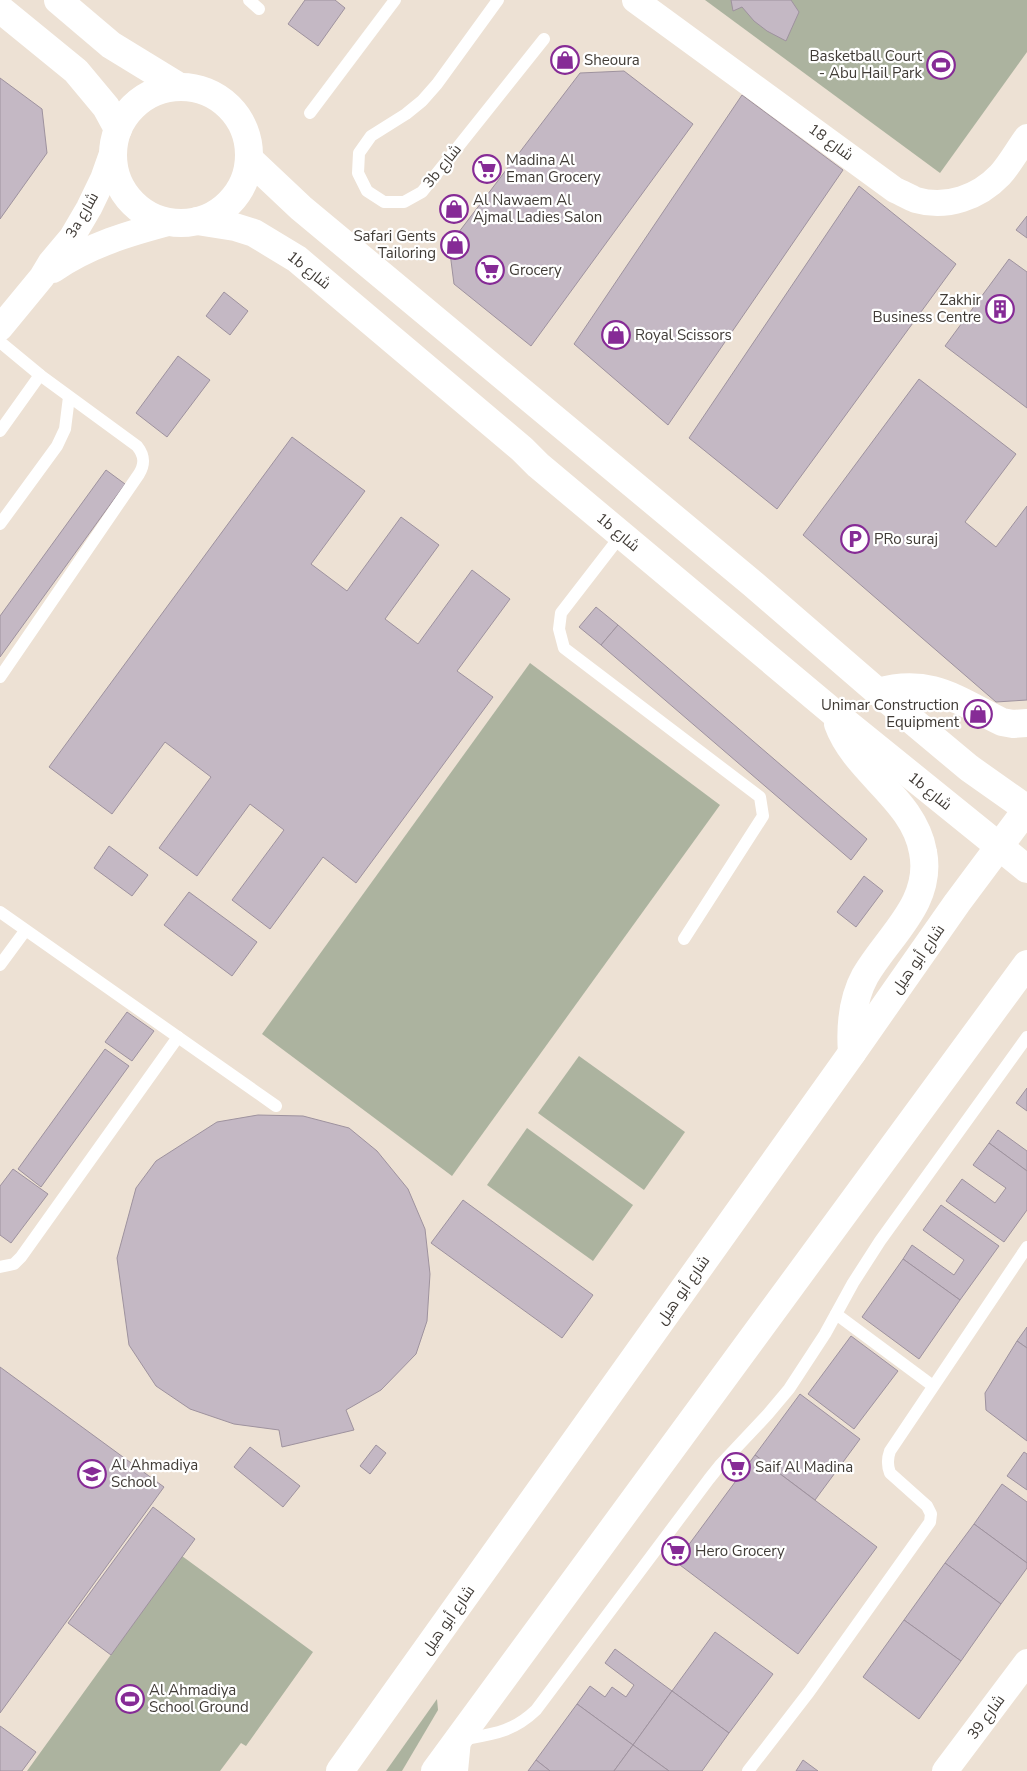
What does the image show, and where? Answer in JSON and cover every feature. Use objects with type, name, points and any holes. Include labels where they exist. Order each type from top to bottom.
[{"type":"street","points":[[58,0],[111,45],[178,86]]},
{"type":"street","name":"شارع 18","points":[[635,0],[895,190],[916,200],[939,203],[962,200],[983,190],[1001,174],[1027,137]]},
{"type":"street","points":[[0,9],[10,25],[76,71],[106,107],[116,139]]},
{"type":"street","points":[[178,86],[197,88],[215,95],[230,106],[241,122],[248,140],[249,159],[244,180],[233,199],[217,213],[185,222],[155,218],[140,209],[128,197],[119,182],[114,165],[116,139],[128,112],[142,99],[159,90],[178,86]]},
{"type":"street","name":"3a شارع","points":[[2,327],[72,236],[89,208],[103,179],[116,139]]},
{"type":"street","points":[[249,159],[301,208],[753,584],[968,768],[1027,809]]},
{"type":"street","name":"3a شارع","points":[[42,277],[92,247],[131,233],[185,222]]},
{"type":"street","name":"1b شارع","points":[[185,222],[235,227],[254,233],[297,259],[834,713],[1027,870]]},
{"type":"street","points":[[878,692],[905,686],[919,686],[935,690],[1002,722],[1013,724],[1027,723]]},
{"type":"street","points":[[834,713],[841,732],[852,750],[913,821],[924,852],[924,869],[918,901],[866,976],[859,991],[850,1029],[852,1054]]},
{"type":"street","name":"شارع أبو هيل","points":[[340,1771],[852,1054],[957,903],[1027,809]]},
{"type":"street","points":[[436,1771],[1027,964]]},
{"type":"street","name":"شارع 39","points":[[946,1771],[1027,1662]]},
{"type":"street","points":[[456,1771],[458,1740]]},
{"type":"lane","points":[[249,0],[259,9]]},
{"type":"lane","points":[[310,113],[395,0]]},
{"type":"lane","name":"3b شارع","points":[[498,0],[437,84],[422,101],[406,114],[371,136],[359,152],[358,173],[366,191],[384,202],[404,202],[422,192],[544,39]]},
{"type":"lane","points":[[0,677],[143,467],[144,460],[142,452],[137,446],[40,375],[2,327]]},
{"type":"lane","points":[[0,431],[40,375]]},
{"type":"lane","points":[[0,524],[57,446],[65,430],[69,397]]},
{"type":"lane","points":[[622,534],[561,613],[560,629],[564,648],[760,797],[763,816],[684,939]]},
{"type":"lane","points":[[0,912],[276,1106]]},
{"type":"lane","points":[[0,965],[25,931]]},
{"type":"lane","points":[[0,1267],[14,1264],[21,1257],[178,1037]]},
{"type":"lane","points":[[458,1740],[512,1728],[536,1710],[709,1479],[789,1388],[826,1334],[880,1242],[1027,1037]]},
{"type":"lane","points":[[748,1771],[809,1692],[930,1522],[931,1514],[927,1506],[890,1473],[887,1466],[887,1458],[1027,1247]]},
{"type":"lane","points":[[836,1314],[933,1386]]},
{"type":"green space","points":[[705,0],[1027,0],[1027,52],[940,173]]},
{"type":"green space","points":[[530,663],[720,805],[452,1176],[262,1034]]},
{"type":"green space","points":[[579,1056],[685,1132],[644,1190],[538,1113]]},
{"type":"green space","points":[[527,1128],[633,1205],[593,1261],[487,1185]]},
{"type":"green space","points":[[182,1556],[313,1652],[246,1746],[241,1743],[220,1771],[27,1771]]},
{"type":"green space","points":[[437,1699],[438,1710],[402,1771],[386,1771]]},
{"type":"building","points":[[305,0],[335,0],[345,8],[318,46],[288,24]]},
{"type":"building","points":[[731,0],[791,0],[799,12],[786,41],[767,31],[754,21],[742,7],[733,11]]},
{"type":"building","points":[[624,71],[693,124],[531,346],[454,284],[449,245],[580,73]]},
{"type":"building","points":[[0,78],[42,109],[47,153],[0,219]]},
{"type":"building","points":[[742,95],[843,170],[668,425],[574,344]]},
{"type":"building","points":[[859,186],[956,264],[777,509],[689,438]]},
{"type":"building","points":[[1027,216],[1027,238],[1016,230]]},
{"type":"building","name":"Zakhir Business Centre","points":[[1009,259],[1027,272],[1027,408],[945,346]]},
{"type":"building","points":[[224,292],[248,311],[230,335],[206,316]]},
{"type":"building","points":[[178,356],[210,380],[167,437],[136,413]]},
{"type":"building","points":[[919,379],[1016,454],[965,522],[996,547],[1027,506],[1027,700],[996,702],[803,535]]},
{"type":"building","points":[[292,437],[365,491],[311,564],[347,591],[401,517],[439,545],[385,619],[418,644],[472,570],[510,599],[457,671],[493,697],[356,883],[323,857],[270,929],[232,900],[284,830],[250,804],[197,876],[159,848],[211,777],[165,742],[112,814],[49,767]]},
{"type":"building","points":[[106,470],[125,484],[0,657],[0,616]]},
{"type":"building","points":[[596,607],[618,625],[601,645],[579,627]]},
{"type":"building","points":[[618,625],[867,839],[851,860],[601,645]]},
{"type":"building","points":[[109,846],[148,875],[132,896],[94,868]]},
{"type":"building","points":[[864,876],[883,891],[856,927],[837,912]]},
{"type":"building","points":[[189,892],[257,942],[232,976],[164,925]]},
{"type":"building","points":[[127,1012],[154,1031],[132,1061],[105,1042]]},
{"type":"building","points":[[105,1049],[129,1066],[41,1187],[18,1169]]},
{"type":"building","points":[[1027,1088],[1027,1111],[1016,1103]]},
{"type":"building","points":[[258,1115],[303,1116],[349,1128],[377,1151],[408,1189],[425,1229],[430,1274],[427,1321],[416,1354],[381,1390],[346,1410],[354,1430],[282,1447],[279,1430],[234,1424],[190,1409],[156,1386],[129,1345],[117,1258],[136,1188],[156,1161],[217,1122]]},
{"type":"building","points":[[998,1130],[1027,1151],[1027,1171],[989,1143]]},
{"type":"building","points":[[989,1143],[1027,1171],[1027,1210],[1004,1242],[946,1201],[962,1179],[995,1203],[1006,1188],[973,1165]]},
{"type":"building","points":[[13,1169],[48,1194],[11,1243],[0,1235],[0,1186]]},
{"type":"building","points":[[463,1200],[593,1295],[562,1338],[431,1243]]},
{"type":"building","points":[[941,1205],[999,1246],[960,1300],[903,1259],[912,1245],[954,1275],[964,1260],[923,1230]]},
{"type":"building","points":[[903,1259],[960,1300],[919,1359],[862,1317]]},
{"type":"building","points":[[1027,1327],[1027,1348],[1017,1341]]},
{"type":"building","points":[[851,1336],[898,1371],[854,1429],[808,1394]]},
{"type":"building","points":[[1017,1341],[1027,1348],[1027,1441],[986,1410],[985,1393]]},
{"type":"building","points":[[0,1367],[164,1487],[0,1713]]},
{"type":"building","points":[[800,1394],[860,1439],[815,1500],[755,1455]]},
{"type":"building","points":[[376,1445],[386,1453],[370,1474],[360,1466]]},
{"type":"building","points":[[250,1447],[300,1486],[283,1507],[234,1467]]},
{"type":"building","points":[[1024,1452],[1027,1454],[1027,1490],[1007,1476]]},
{"type":"building","points":[[755,1455],[877,1547],[798,1654],[676,1562]]},
{"type":"building","points":[[1002,1484],[1027,1502],[1027,1563],[974,1524]]},
{"type":"building","points":[[153,1507],[195,1539],[111,1655],[68,1623]]},
{"type":"building","points":[[974,1524],[1027,1563],[1027,1568],[1001,1604],[945,1563]]},
{"type":"building","points":[[945,1563],[1001,1604],[961,1661],[904,1620]]},
{"type":"building","points":[[904,1620],[961,1661],[919,1719],[863,1677]]},
{"type":"building","points":[[715,1632],[773,1674],[729,1733],[672,1691]]},
{"type":"building","points":[[615,1649],[672,1691],[633,1745],[577,1704],[590,1686],[605,1697],[612,1687],[626,1697],[634,1685],[605,1663]]},
{"type":"building","points":[[672,1691],[729,1733],[702,1771],[669,1771],[633,1745]]},
{"type":"building","points":[[577,1704],[633,1745],[614,1771],[550,1771],[536,1760]]},
{"type":"building","points":[[0,1726],[36,1752],[22,1771],[0,1771]]},
{"type":"building","points":[[633,1745],[669,1771],[614,1771]]},
{"type":"building","points":[[536,1760],[550,1771],[528,1771]]},
{"type":"building","points":[[803,1760],[818,1771],[796,1771]]},
{"type":"place","name":"Sheoura","points":[[565,60]]},
{"type":"place","name":"Basketball Court - Abu Hail Park","points":[[941,65]]},
{"type":"place","name":"Madina Al Eman Grocery","points":[[487,169]]},
{"type":"place","name":"Al Nawaem Al Ajmal Ladies Salon","points":[[454,209]]},
{"type":"place","name":"Safari Gents Tailoring","points":[[455,245]]},
{"type":"place","name":"Grocery","points":[[490,270]]},
{"type":"place","name":"Zakhir Business Centre","points":[[1000,309]]},
{"type":"place","name":"Royal Scissors","points":[[616,335]]},
{"type":"place","name":"PRo suraj","points":[[855,539]]},
{"type":"place","name":"Unimar Construction Equipment","points":[[978,714]]},
{"type":"place","name":"Saif Al Madina","points":[[736,1467]]},
{"type":"place","name":"Al Ahmadiya School","points":[[92,1474]]},
{"type":"place","name":"Hero Grocery","points":[[676,1551]]},
{"type":"place","name":"Al Ahmadiya School Ground","points":[[130,1699]]}]
